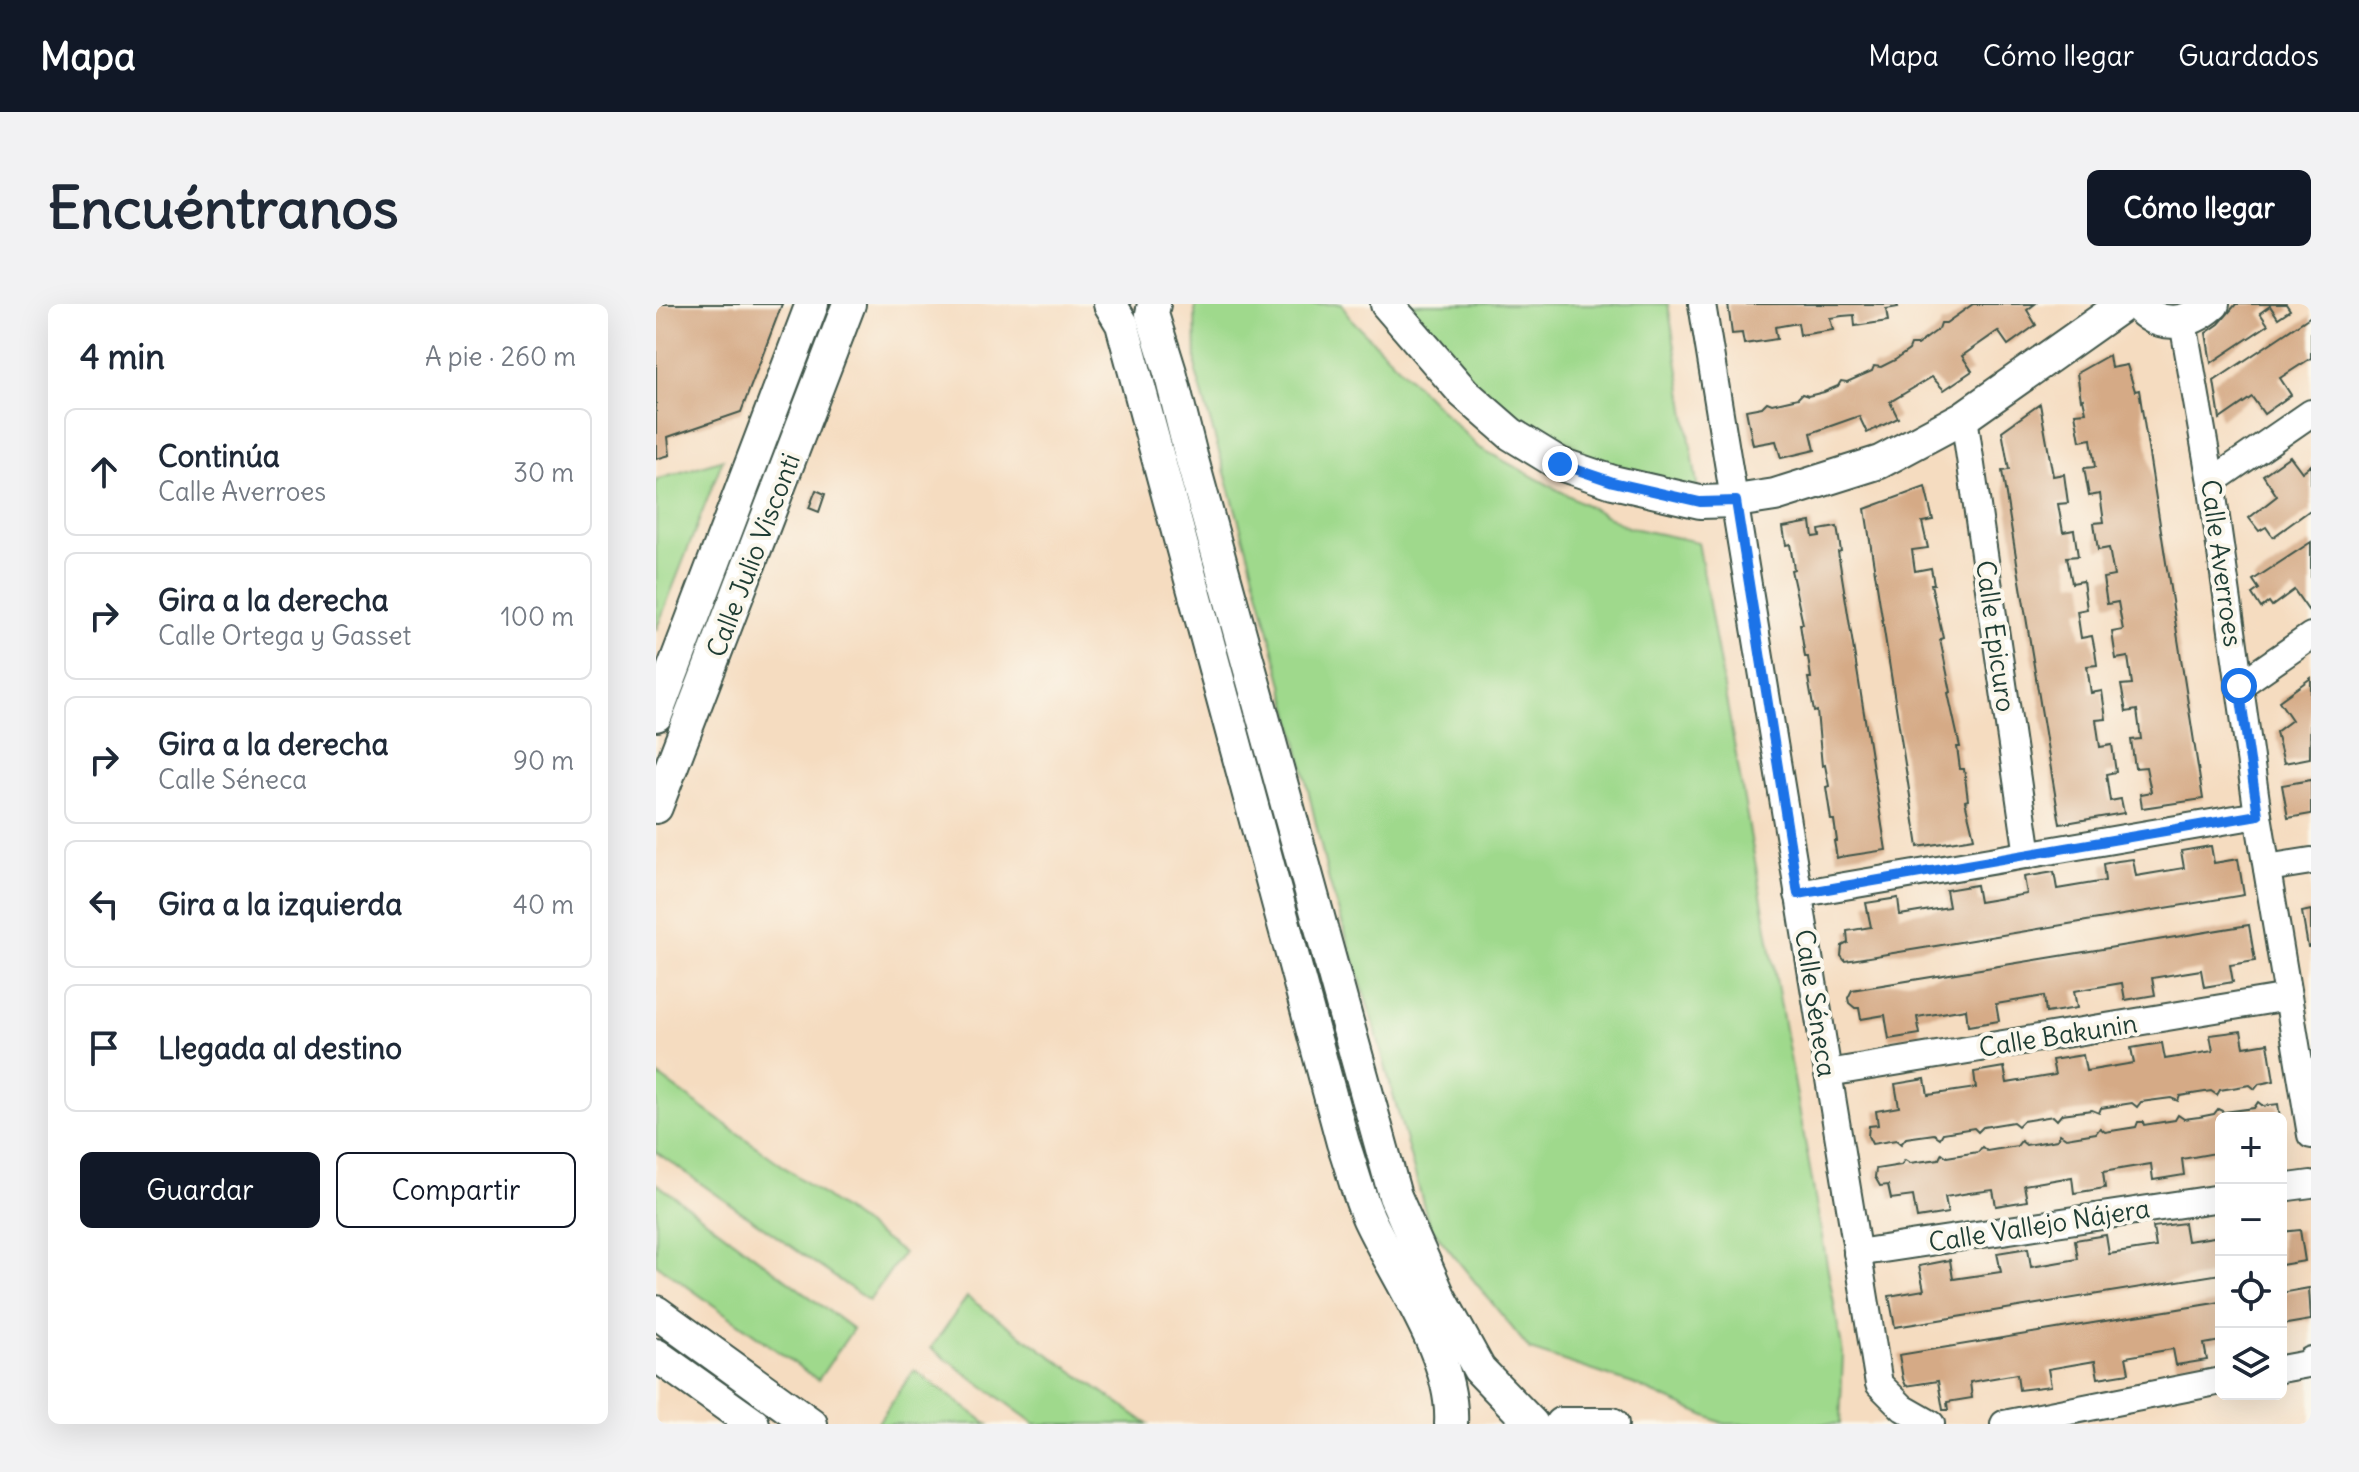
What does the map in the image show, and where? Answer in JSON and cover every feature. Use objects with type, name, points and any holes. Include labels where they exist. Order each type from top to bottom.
[{"type":"street","name":"Calle Julio Visconti","points":[[656,715],[812,304]]},
{"type":"street","name":"Calle Julio Visconti","points":[[656,807],[849,304]]},
{"type":"street","points":[[1110,304],[1122,324],[1343,1143],[1367,1216],[1441,1360],[1452,1403],[1451,1424]]},
{"type":"street","points":[[1154,304],[1152,314],[1395,1196],[1439,1296],[1479,1369],[1532,1424]]},
{"type":"street","points":[[1387,304],[1464,393],[1511,434],[1560,464],[1613,482],[1700,502],[1775,495],[1880,462],[1964,417],[2124,304]]},
{"type":"street","name":"Calle Séneca","points":[[1702,304],[1879,1384],[1903,1408],[1931,1424]]},
{"type":"street","points":[[2137,304],[2152,317],[2168,322],[2183,322],[2198,317],[2213,304]]},
{"type":"street","name":"Calle Averroes","points":[[2183,322],[2211,482],[2258,815],[2311,1135]]},
{"type":"street","points":[[2211,482],[2311,413]]},
{"type":"street","name":"Calle Epicuro","points":[[1964,417],[2028,855]]},
{"type":"street","points":[[2239,686],[2311,636]]},
{"type":"street","points":[[1798,894],[2258,815]]},
{"type":"street","points":[[2267,868],[2311,861]]},
{"type":"street","name":"Calle Bakunin","points":[[1828,1073],[2288,997]]},
{"type":"street","points":[[2287,1187],[2311,1184]]},
{"type":"street","name":"Calle Vallejo Nájera","points":[[1857,1253],[2215,1199]]},
{"type":"street","points":[[656,1312],[811,1424]]},
{"type":"street","points":[[656,1355],[753,1424]]},
{"type":"street","points":[[2287,1368],[2308,1364],[2311,1360]]},
{"type":"street","points":[[2004,1424],[2215,1382]]},
{"type":"street","points":[[1561,1424],[1612,1424]]},
{"type":"green space","points":[[1195,304],[1342,304],[1349,317],[1478,447],[1627,527],[1698,542],[1843,1354],[1840,1424],[1724,1424],[1633,1384],[1530,1350],[1429,1225],[1374,1025],[1329,881],[1290,711],[1196,372]]},
{"type":"green space","points":[[1387,304],[1668,304],[1700,502],[1560,464]]},
{"type":"green space","points":[[723,459],[664,610],[656,630],[656,480]]},
{"type":"green space","points":[[656,1074],[903,1253],[869,1301],[656,1152]]},
{"type":"green space","points":[[656,1183],[853,1329],[818,1380],[656,1264]]},
{"type":"green space","points":[[967,1297],[1148,1424],[1035,1424],[931,1348]]},
{"type":"green space","points":[[914,1370],[988,1424],[877,1424]]},
{"type":"building","points":[[656,304],[782,304],[741,412],[668,437],[670,455],[656,459]]},
{"type":"building","points":[[1728,304],[1897,304],[1898,307],[1886,309],[1888,321],[1855,326],[1854,315],[1842,316],[1830,318],[1833,330],[1800,335],[1798,323],[1775,327],[1777,339],[1744,344],[1742,333],[1732,334]]},
{"type":"building","points":[[1973,304],[2035,304],[2027,310],[2036,325],[2008,345],[1998,331],[1962,356],[1972,371],[1944,390],[1932,377],[1890,402],[1898,418],[1867,433],[1859,416],[1811,433],[1815,450],[1781,458],[1776,441],[1753,445],[1746,410],[1762,407],[1767,402],[1772,404],[1798,398],[1802,394],[1808,396],[1824,392],[1838,386],[1841,381],[1847,382],[1872,371],[1874,366],[1881,367],[1939,329],[1941,323],[1946,323]]},
{"type":"building","points":[[2236,304],[2286,304],[2290,310],[2278,318],[2270,306],[2260,313],[2268,325],[2211,363],[2206,333],[2219,324]]},
{"type":"building","points":[[2311,316],[2311,358],[2280,378],[2291,395],[2264,414],[2252,397],[2220,419],[2214,381]]},
{"type":"building","points":[[2109,355],[2111,368],[2127,365],[2135,391],[2139,390],[2203,799],[2142,808],[2140,794],[2151,792],[2146,767],[2135,768],[2131,740],[2141,739],[2137,710],[2126,712],[2121,685],[2132,684],[2128,657],[2116,659],[2112,632],[2123,630],[2118,602],[2107,604],[2103,578],[2114,576],[2109,548],[2098,550],[2094,523],[2104,522],[2100,494],[2089,496],[2084,468],[2095,467],[2091,439],[2080,441],[2075,413],[2086,412],[2077,373]]},
{"type":"building","points":[[2040,404],[2053,476],[2064,474],[2068,503],[2058,504],[2063,532],[2074,530],[2078,556],[2067,557],[2072,583],[2083,581],[2087,609],[2077,611],[2081,638],[2092,636],[2095,651],[2097,665],[2087,666],[2091,693],[2102,691],[2106,719],[2096,720],[2100,747],[2112,745],[2116,772],[2106,774],[2110,801],[2121,799],[2124,813],[2060,824],[2002,471],[2009,470],[2002,431]]},
{"type":"building","points":[[2290,456],[2302,472],[2311,465],[2311,514],[2309,511],[2273,537],[2266,527],[2259,531],[2249,518],[2277,496],[2263,475]]},
{"type":"building","points":[[1925,487],[1933,520],[1922,522],[1928,548],[1912,550],[1915,571],[1931,568],[1934,584],[1931,584],[1951,692],[1948,693],[1960,747],[1957,747],[1960,769],[1964,769],[1968,800],[1965,801],[1974,838],[1918,847],[1865,509]]},
{"type":"building","points":[[816,490],[825,494],[819,512],[809,508]]},
{"type":"building","points":[[1811,522],[1813,537],[1820,536],[1819,530],[1837,527],[1841,551],[1838,552],[1886,850],[1837,858],[1834,820],[1831,820],[1826,787],[1829,786],[1825,765],[1822,766],[1817,711],[1814,712],[1808,657],[1805,657],[1800,624],[1803,624],[1791,570],[1794,569],[1790,544],[1786,545],[1783,527]]},
{"type":"building","points":[[2311,542],[2311,607],[2308,610],[2294,590],[2272,606],[2269,602],[2261,608],[2252,594],[2259,589],[2253,580]]},
{"type":"building","points":[[2311,678],[2310,758],[2284,763],[2276,732],[2292,720],[2279,701]]},
{"type":"building","points":[[2311,780],[2311,814],[2288,818],[2282,785]]},
{"type":"building","points":[[2211,846],[2214,863],[2238,859],[2244,895],[1845,961],[1841,956],[1842,946],[1848,943],[1847,931],[1871,927],[1866,903],[1898,898],[1900,915],[1949,907],[1946,890],[1976,885],[1979,902],[2027,894],[2024,877],[2054,872],[2057,889],[2105,881],[2103,864],[2133,859],[2136,876],[2184,868],[2181,851]]},
{"type":"building","points":[[2311,910],[2311,947],[2308,947],[2302,912]]},
{"type":"building","points":[[2249,925],[2255,961],[2230,965],[2233,982],[2204,987],[2201,970],[2176,974],[2152,978],[2155,995],[2125,1000],[2122,983],[2074,991],[2077,1008],[2046,1013],[2044,996],[1996,1004],[1999,1021],[1968,1026],[1966,1009],[1917,1017],[1920,1034],[1889,1039],[1885,1015],[1861,1019],[1859,1008],[1849,1003],[1848,998],[1852,990]]},
{"type":"building","points":[[2241,1031],[2244,1047],[2268,1043],[2274,1081],[2259,1084],[2255,1089],[2250,1085],[2220,1090],[2217,1095],[2211,1091],[2180,1096],[2178,1101],[2171,1098],[2141,1102],[2137,1107],[2132,1103],[2101,1108],[2099,1113],[2092,1110],[2062,1114],[2057,1120],[2053,1116],[2023,1121],[2018,1126],[2013,1122],[1983,1127],[1978,1132],[1974,1128],[1943,1133],[1940,1138],[1934,1134],[1906,1138],[1901,1144],[1896,1140],[1872,1144],[1868,1136],[1869,1126],[1878,1125],[1876,1111],[1899,1107],[1895,1084],[1925,1079],[1928,1095],[1976,1088],[1974,1072],[2004,1067],[2007,1083],[2055,1075],[2052,1060],[2083,1055],[2086,1071],[2134,1063],[2131,1048],[2162,1043],[2165,1059],[2213,1051],[2210,1035]]},
{"type":"building","points":[[2258,1102],[2263,1106],[2278,1104],[2279,1112],[2224,1112],[2254,1108]]},
{"type":"building","points":[[2214,1114],[2215,1153],[2182,1159],[2184,1175],[2153,1180],[2151,1164],[2126,1168],[2103,1172],[2105,1188],[2074,1193],[2072,1177],[2024,1185],[2027,1201],[1996,1206],[1993,1190],[1969,1193],[1945,1197],[1948,1213],[1917,1218],[1913,1196],[1891,1199],[1888,1185],[1880,1186],[1875,1177],[1876,1169],[1901,1165],[1905,1160],[1910,1163],[1939,1159],[1942,1153],[1947,1157],[1978,1152],[1982,1147],[1987,1151],[2017,1146],[2021,1141],[2026,1145],[2057,1140],[2060,1134],[2066,1138],[2096,1133],[2100,1128],[2105,1132],[2136,1127],[2138,1122],[2144,1125],[2175,1120],[2178,1115],[2184,1119]]},
{"type":"building","points":[[2184,1223],[2187,1241],[2215,1237],[2215,1275],[1895,1327],[1889,1296],[1924,1290],[1919,1266],[1950,1260],[1953,1279],[2001,1272],[1997,1253],[2028,1248],[2031,1267],[2078,1259],[2075,1240],[2106,1235],[2109,1254],[2156,1247],[2153,1227]]},
{"type":"building","points":[[2300,1230],[2305,1261],[2287,1264],[2287,1231]]},
{"type":"building","points":[[2309,1288],[2311,1320],[2287,1324],[2287,1292]]},
{"type":"building","points":[[2215,1303],[2215,1342],[2204,1344],[2207,1360],[2176,1365],[2173,1349],[2126,1357],[2129,1373],[2098,1378],[2095,1361],[2048,1369],[2051,1386],[2019,1390],[2017,1374],[1970,1382],[1972,1398],[1947,1402],[1948,1410],[1943,1410],[1938,1381],[1906,1386],[1899,1355]]},
{"type":"route","points":[[1560,464],[1613,482],[1700,502],[1736,501],[1798,894],[2258,815],[2239,686]]}]
